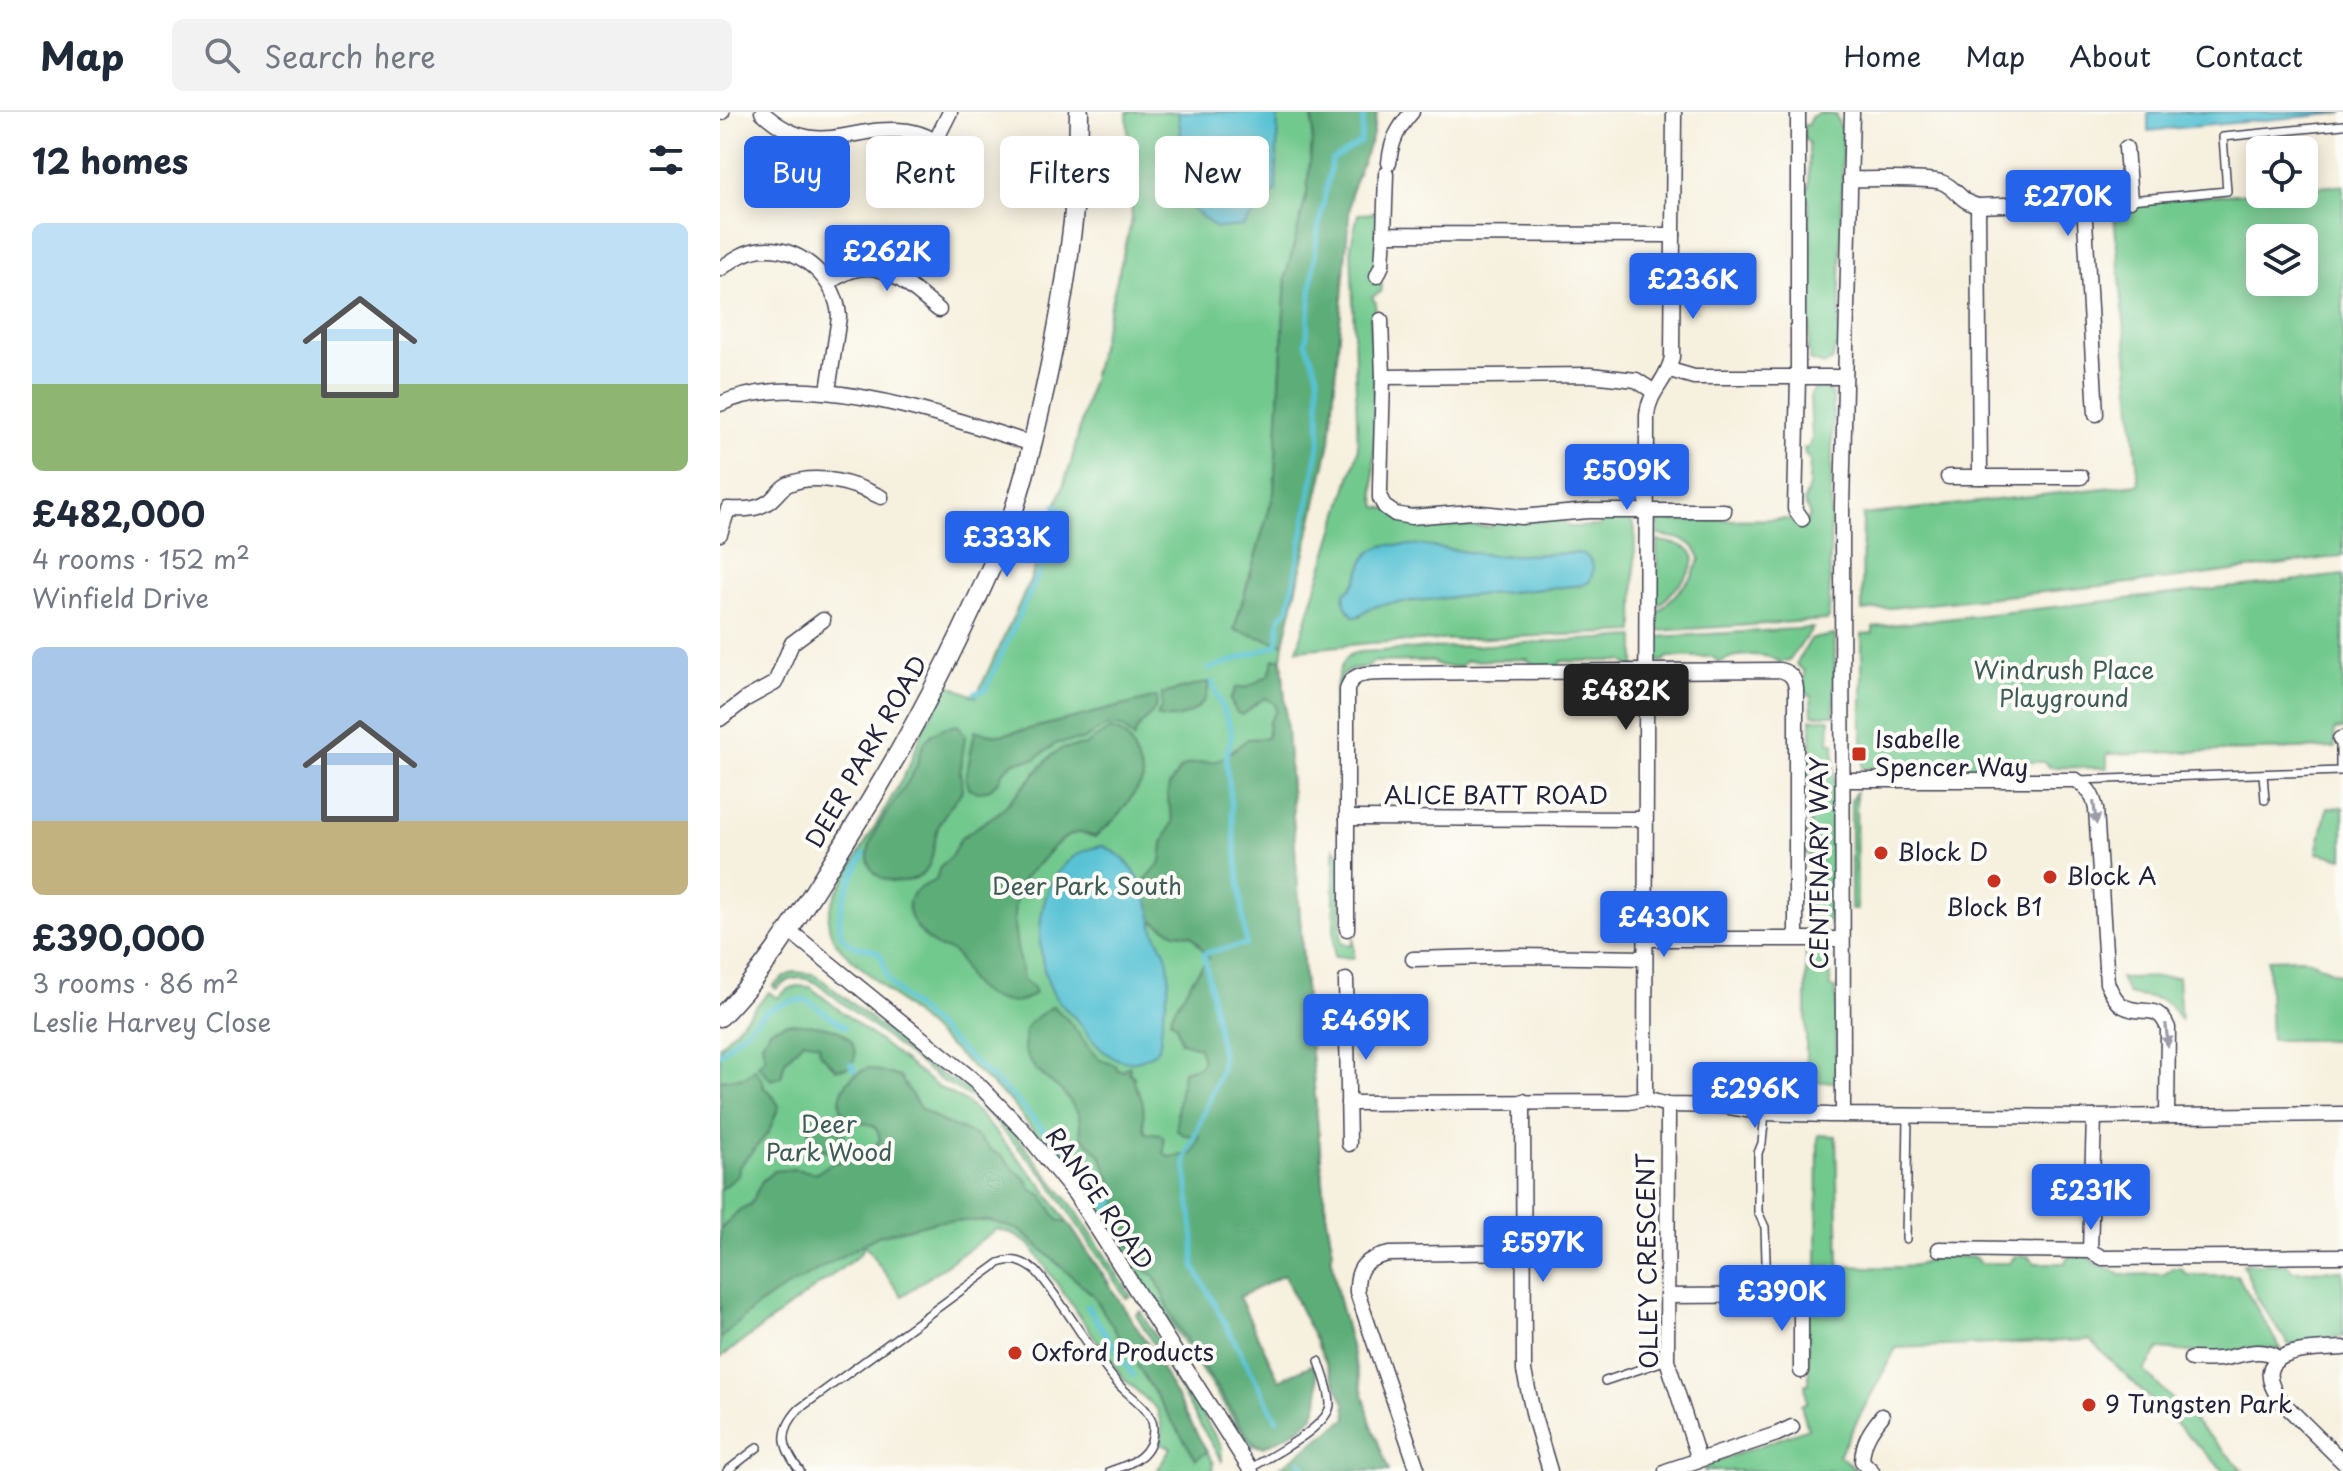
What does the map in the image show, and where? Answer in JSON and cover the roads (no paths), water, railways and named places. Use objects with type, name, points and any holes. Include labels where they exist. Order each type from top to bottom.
[{"type":"street","points":[[762,112],[782,128],[816,139],[831,140],[897,130],[925,136]]},
{"type":"street","points":[[938,136],[950,112]]},
{"type":"street","name":"DEER PARK ROAD","points":[[720,1017],[791,932],[877,791],[928,703],[1004,538],[1032,444],[1061,319],[1074,215],[1079,112]]},
{"type":"street","points":[[1377,276],[1382,265],[1391,149],[1398,128],[1412,112]]},
{"type":"street","points":[[1645,1099],[1647,415],[1653,391],[1670,370],[1674,326],[1674,112]]},
{"type":"street","points":[[1798,112],[1795,509],[1802,519]]},
{"type":"street","name":"CENTENARY WAY","points":[[1843,1115],[1844,377],[1852,112]]},
{"type":"street","points":[[1850,179],[1938,181],[1962,200],[1978,206],[2130,200],[2126,148]]},
{"type":"street","points":[[2084,203],[2096,414]]},
{"type":"street","points":[[1978,206],[1980,477]]},
{"type":"street","points":[[1384,234],[1673,235]]},
{"type":"street","points":[[720,269],[738,257],[767,249],[796,256],[829,283],[838,304],[839,317],[828,391]]},
{"type":"street","points":[[829,283],[852,270],[876,268],[889,272],[939,310]]},
{"type":"street","points":[[1381,320],[1380,498],[1385,507],[1395,514],[1425,516],[1471,512],[1521,517],[1562,512],[1724,511]]},
{"type":"street","points":[[1670,370],[1694,377],[1844,377]]},
{"type":"street","points":[[1383,377],[1590,375],[1636,380],[1653,391]]},
{"type":"street","points":[[720,404],[757,392],[788,389],[828,391],[916,411],[1032,444]]},
{"type":"street","points":[[1948,477],[2081,477]]},
{"type":"street","points":[[720,534],[728,509],[742,510],[767,504],[790,483],[825,480],[861,488],[881,497]]},
{"type":"street","points":[[720,719],[746,699],[775,683],[792,643],[823,620]]},
{"type":"street","points":[[1645,672],[1779,670],[1793,678],[1796,689],[1796,938]]},
{"type":"street","name":"ALICE BATT ROAD","points":[[1347,929],[1347,690],[1348,683],[1356,676],[1382,673],[1645,672]]},
{"type":"street","points":[[1843,780],[2076,780],[2093,796],[2107,983],[2123,1006],[2163,1016],[2168,1028],[2167,1116]]},
{"type":"street","name":"ALICE BATT ROAD","points":[[1347,818],[1645,819]]},
{"type":"street","name":"RANGE ROAD","points":[[791,932],[977,1083],[1024,1131],[1075,1194],[1249,1470]]},
{"type":"street","points":[[1646,939],[1842,939]]},
{"type":"street","points":[[1413,959],[1520,956],[1645,958]]},
{"type":"street","points":[[1346,980],[1349,1144]]},
{"type":"street","points":[[1348,1103],[1629,1102],[1645,1099],[1668,1105],[1724,1106],[1765,1113],[1843,1115],[2094,1117],[2343,1114]]},
{"type":"street","points":[[1523,1101],[1524,1371],[1550,1471]]},
{"type":"street","name":"OLLEY CRESCENT","points":[[1668,1105],[1667,1360],[1699,1460]]},
{"type":"street","points":[[2090,1251],[2094,1117]]},
{"type":"street","points":[[1939,1249],[2090,1251],[2103,1258],[2343,1256]]},
{"type":"street","points":[[1418,1471],[1357,1292],[1357,1276],[1363,1265],[1374,1257],[1389,1254],[1525,1252]]},
{"type":"street","points":[[1667,1296],[1808,1295],[1801,1371]]},
{"type":"street","points":[[2343,1348],[2288,1352],[2278,1358],[2270,1376],[2277,1395],[2343,1462]]},
{"type":"street","points":[[2191,1359],[2217,1359],[2248,1352],[2269,1353],[2278,1358]]},
{"type":"street","points":[[1872,1471],[1862,1461],[1862,1446],[1882,1416]]},
{"type":"street","points":[[1666,1471],[1792,1427]]},
{"type":"lane","points":[[2130,200],[2227,191],[2223,137],[2343,125]]},
{"type":"lane","points":[[2076,780],[2340,771],[2342,738]]},
{"type":"lane","points":[[2263,774],[2265,800]]},
{"type":"lane","points":[[1765,1113],[1758,1153],[1758,1212],[1765,1227],[1767,1294]]},
{"type":"lane","points":[[1906,1239],[1908,1116]]},
{"type":"lane","points":[[800,1471],[787,1452],[784,1435],[787,1423],[799,1409],[999,1263],[1009,1260],[1020,1261],[1039,1275],[1118,1383],[1150,1417],[1152,1436],[1143,1456],[1110,1471]]},
{"type":"lane","points":[[1605,1381],[1667,1360]]},
{"type":"lane","points":[[1249,1470],[1312,1429],[1328,1414],[1330,1401],[1319,1361]]},
{"type":"lane","points":[[727,1471],[758,1447]]},
{"type":"water","points":[[1178,112],[1278,112],[1276,190],[1269,198],[1269,136],[1181,136]]},
{"type":"water","points":[[2148,112],[2343,112],[2343,113],[2148,131]]},
{"type":"water","points":[[1191,208],[1260,208],[1243,226],[1216,228]]},
{"type":"water","points":[[1387,545],[1419,545],[1495,556],[1579,553],[1591,561],[1592,573],[1589,582],[1583,585],[1383,604],[1357,617],[1353,616],[1345,605],[1344,593],[1356,582],[1369,554]]},
{"type":"water","points":[[1103,846],[1122,857],[1135,873],[1151,912],[1154,930],[1166,954],[1169,986],[1159,1044],[1155,1052],[1140,1060],[1120,1060],[1095,1043],[1054,995],[1041,952],[1040,928],[1051,884],[1064,866],[1081,853]]},
{"type":"waterway","points":[[1209,669],[1277,645],[1280,617],[1289,608],[1320,440],[1318,374],[1306,343],[1317,236],[1332,160],[1361,142],[1364,112]]},
{"type":"waterway","points":[[975,693],[985,690],[1044,562],[1060,513],[1060,508],[1055,505]]},
{"type":"waterway","points":[[1212,682],[1232,732],[1226,758],[1246,944],[1204,953],[1222,1054],[1221,1071],[1185,1159],[1194,1266],[1277,1420]]},
{"type":"waterway","points":[[864,854],[843,901],[840,915],[843,938],[852,945],[877,952],[888,979],[900,994],[1017,1101],[1066,1155],[1100,1203],[1109,1207],[1114,1201],[1113,1197]]},
{"type":"waterway","points":[[791,1001],[807,1000],[845,1027]]},
{"type":"waterway","points":[[768,1010],[788,1002]]},
{"type":"waterway","points":[[720,1054],[766,1011]]},
{"type":"waterway","points":[[850,1064],[855,1070]]},
{"type":"waterway","points":[[1087,1306],[1133,1375]]},
{"type":"waterway","points":[[1300,1461],[1307,1471]]},
{"type":"place","name":"Isabelle Spencer Way","points":[[1859,754]]},
{"type":"place","name":"Block D","points":[[1881,853]]},
{"type":"place","name":"Block A","points":[[2050,877]]},
{"type":"place","name":"Block B1","points":[[1994,881]]},
{"type":"place","name":"Oxford Products","points":[[1015,1353]]},
{"type":"place","name":"9 Tungsten Park","points":[[2089,1405]]},
{"type":"park label","name":"Windrush Place Playground","points":[[2064,685]]},
{"type":"park label","name":"Deer Park South","points":[[1087,887]]},
{"type":"park label","name":"Deer Park Wood","points":[[829,1139]]}]
